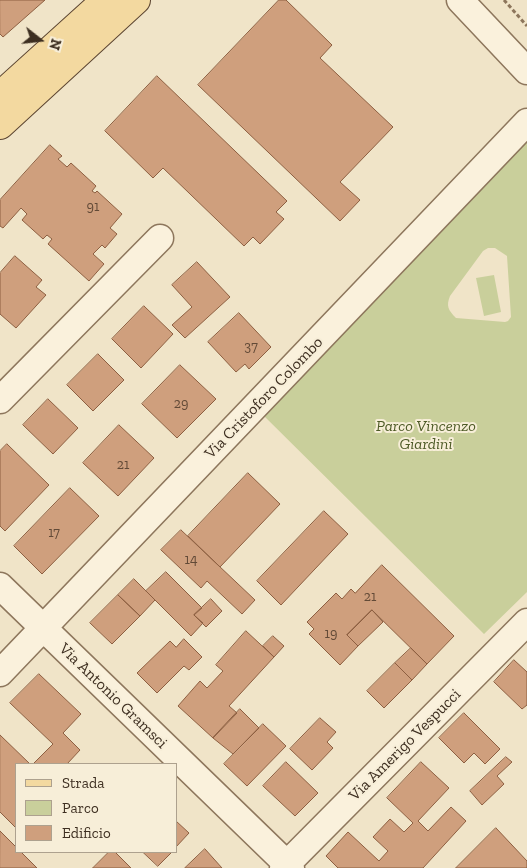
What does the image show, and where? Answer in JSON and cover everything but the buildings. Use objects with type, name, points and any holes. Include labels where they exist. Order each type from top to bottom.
[{"type":"main road","points":[[0,96],[106,0]]},
{"type":"main road","points":[[0,125],[136,0]]},
{"type":"street","points":[[460,0],[527,71]]},
{"type":"street","points":[[483,0],[527,48]]},
{"type":"street","name":"Via Cristoforo Colombo","points":[[0,673],[527,122]]},
{"type":"street","points":[[0,400],[160,238]]},
{"type":"street","name":"Via Antonio Gramsci","points":[[0,586],[287,867]]},
{"type":"street","name":"Via Amerigo Vespucci","points":[[287,867],[527,622]]},
{"type":"path","points":[[504,0],[527,26]]},
{"type":"green space","name":"Parco Vincenzo Giardini","points":[[527,139],[527,592],[484,634],[262,414]],"holes":[[[488,248],[495,248],[507,256],[511,317],[505,322],[456,318],[448,308],[450,296],[483,251]]]},
{"type":"green space","points":[[494,275],[501,312],[484,316],[476,278]]}]
